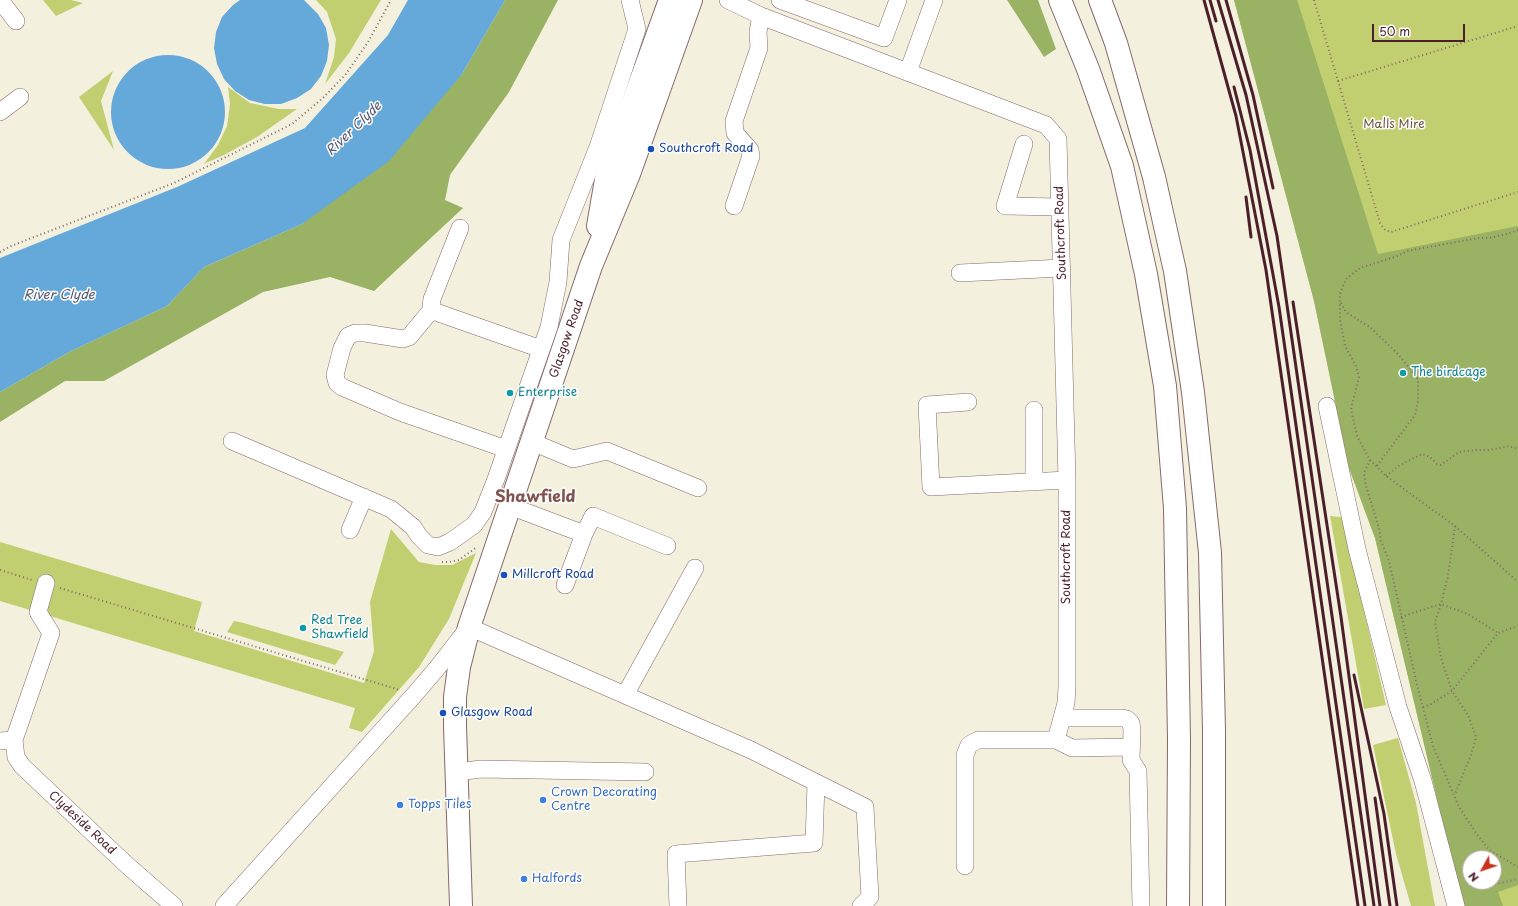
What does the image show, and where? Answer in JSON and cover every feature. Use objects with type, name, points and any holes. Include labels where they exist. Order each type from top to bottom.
[{"type":"main road","name":"Glasgow Road","points":[[591,266],[607,174],[670,0]]},
{"type":"main road","name":"Glasgow Road","points":[[469,627],[591,266],[629,174],[691,0]]},
{"type":"main road","points":[[1060,0],[1088,69],[1122,166],[1146,274],[1164,386],[1175,508],[1179,740],[1178,906]]},
{"type":"main road","points":[[1100,0],[1116,43],[1154,177],[1174,271],[1193,392],[1210,554],[1214,730],[1214,906]]},
{"type":"main road","points":[[461,906],[455,697],[459,667],[469,627]]},
{"type":"street","points":[[0,0],[16,21]]},
{"type":"street","name":"Glasgow Road","points":[[232,441],[391,509],[413,527],[428,545],[438,547],[450,542],[474,525],[483,512],[549,327],[558,282],[561,240],[598,147],[637,29],[630,0]]},
{"type":"street","name":"Southcroft Road","points":[[728,0],[761,16],[804,33],[1046,125],[1058,139],[1067,480],[1067,687],[1066,704],[1056,740]]},
{"type":"street","points":[[780,0],[884,38],[898,0]]},
{"type":"street","points":[[908,72],[934,0]]},
{"type":"street","points":[[804,33],[812,12]]},
{"type":"street","points":[[734,206],[751,156],[750,150],[735,133],[734,121],[759,48],[758,32],[761,16]]},
{"type":"street","points":[[0,112],[20,97]]},
{"type":"street","points":[[1024,144],[1005,206],[1060,207]]},
{"type":"street","points":[[433,311],[431,306],[432,299],[460,228]]},
{"type":"street","points":[[960,272],[1062,268]]},
{"type":"street","points":[[506,449],[400,412],[354,393],[337,383],[335,375],[342,348],[348,336],[355,333],[365,333],[404,339],[409,337],[428,313],[433,311],[541,349]]},
{"type":"street","points":[[968,402],[927,405],[930,487],[1067,480]]},
{"type":"street","points":[[1327,406],[1359,557],[1398,707],[1423,781],[1456,906]]},
{"type":"street","points":[[1034,410],[1034,482]]},
{"type":"street","points":[[532,442],[573,458],[607,451],[698,488]]},
{"type":"street","points":[[350,530],[364,497]]},
{"type":"street","points":[[510,506],[584,534]]},
{"type":"street","points":[[565,585],[584,534],[593,516],[667,546]]},
{"type":"street","points":[[625,695],[694,568]]},
{"type":"street","points":[[7,740],[51,633],[38,612],[46,583]]},
{"type":"street","name":"Glasgow Road","points":[[224,906],[415,694],[469,627]]},
{"type":"street","points":[[469,627],[751,750],[865,807],[870,897],[861,906]]},
{"type":"street","points":[[1062,718],[1122,718],[1127,719],[1131,723],[1131,760],[1138,770],[1141,906]]},
{"type":"street","name":"Clydeside Road","points":[[7,740],[22,766],[128,866],[174,906]]},
{"type":"street","points":[[964,866],[965,755],[969,745],[978,740],[1056,740],[1072,748],[1130,746]]},
{"type":"street","points":[[457,772],[481,769],[645,772]]},
{"type":"street","points":[[678,906],[676,854],[814,843],[816,783]]},
{"type":"path","points":[[0,252],[11,246],[174,183],[292,124],[323,98],[346,74],[368,42],[391,0]]},
{"type":"path","points":[[1314,0],[1380,223],[1385,230],[1391,232],[1518,192]]},
{"type":"path","points":[[1338,81],[1518,26]]},
{"type":"path","points":[[1518,230],[1489,238],[1478,238],[1406,251],[1360,268],[1346,279],[1340,294],[1340,320],[1345,346],[1356,366],[1359,377],[1351,409],[1357,436],[1370,460],[1386,476],[1455,526],[1518,582]]},
{"type":"path","points":[[1340,302],[1346,312],[1371,328],[1399,355],[1418,379],[1418,400],[1415,415],[1376,467]]},
{"type":"path","points":[[1386,476],[1400,465],[1422,454],[1430,457],[1437,464],[1442,465],[1459,452],[1489,450],[1509,446],[1518,449]]},
{"type":"path","points":[[1370,460],[1364,473],[1366,486],[1379,528],[1381,542],[1389,561],[1433,746],[1460,807],[1476,833],[1489,850],[1518,867]]},
{"type":"path","points":[[1455,526],[1448,576],[1435,622],[1441,658],[1452,691],[1468,716],[1476,737],[1471,756],[1455,794]]},
{"type":"path","points":[[0,570],[404,691]]},
{"type":"path","points":[[1402,617],[1441,604],[1468,614],[1498,633]]},
{"type":"path","points":[[1423,707],[1431,704],[1452,691],[1498,633],[1518,626]]},
{"type":"path","points":[[1502,883],[1518,879]]},
{"type":"green space","points":[[43,0],[71,0],[83,3],[56,16]]},
{"type":"green space","points":[[316,0],[381,0],[349,53],[325,84],[334,57],[336,39],[327,12]]},
{"type":"green space","points":[[505,0],[558,0],[509,92],[450,175],[445,200],[463,208],[374,291],[330,277],[263,292],[104,381],[65,381],[0,422],[0,392],[69,352],[167,306],[204,267],[302,224],[462,74]]},
{"type":"green space","points":[[1007,0],[1038,0],[1056,49],[1044,57]]},
{"type":"green space","name":"Malls Mire","points":[[1234,0],[1518,0],[1518,906],[1463,906],[1375,538],[1349,468],[1314,301]]},
{"type":"green space","name":"Malls Mire","points":[[1234,0],[1297,0],[1378,254],[1518,226],[1518,885],[1498,892],[1503,906],[1463,906],[1375,538],[1349,468],[1314,301]]},
{"type":"green space","points":[[113,71],[101,101],[114,150],[79,97]]},
{"type":"green space","points":[[228,87],[250,103],[279,109],[297,109],[257,137],[204,164],[218,145],[227,126],[230,104]]},
{"type":"green space","points":[[1330,516],[1342,517],[1386,705],[1364,709]]},
{"type":"green space","points":[[391,529],[419,562],[435,565],[452,565],[476,553],[449,619],[419,667],[362,732],[349,728],[355,708],[0,601],[0,542],[202,602],[194,631],[364,683],[374,651],[370,602]]},
{"type":"green space","points":[[234,621],[344,652],[335,665],[227,632]]},
{"type":"green space","points":[[1398,738],[1416,803],[1435,906],[1411,906],[1396,854],[1373,745]]},
{"type":"water","points":[[240,0],[304,0],[318,14],[326,28],[329,45],[327,61],[321,76],[311,89],[297,98],[281,104],[265,104],[249,100],[235,91],[224,79],[217,64],[214,48],[216,32],[222,17]]},
{"type":"water","name":"River Clyde","points":[[408,0],[505,0],[462,74],[389,161],[302,224],[204,267],[167,306],[69,352],[0,392],[0,258],[177,187],[305,128],[388,35]]},
{"type":"water","points":[[168,55],[190,59],[208,72],[221,90],[225,112],[221,134],[208,152],[190,165],[168,169],[146,165],[128,152],[115,134],[111,112],[115,90],[128,72],[146,59]]},
{"type":"railway","points":[[1204,0],[1236,116],[1266,270],[1358,906]]},
{"type":"railway","points":[[1210,0],[1216,21]]},
{"type":"railway","points":[[1218,0],[1246,95],[1277,236],[1374,906]]},
{"type":"railway","points":[[1226,0],[1253,95],[1273,188]]},
{"type":"railway","points":[[1234,87],[1250,150],[1279,307],[1365,906]]},
{"type":"railway","points":[[1246,197],[1251,237]]},
{"type":"railway","points":[[1293,302],[1341,617],[1380,906]]},
{"type":"railway","points":[[1354,675],[1384,814],[1397,906]]},
{"type":"railway","points":[[1375,798],[1390,906]]},
{"type":"place","name":"Southcroft Road","points":[[651,149]]},
{"type":"place","name":"The birdcage","points":[[1403,373]]},
{"type":"place","name":"Enterprise","points":[[510,393]]},
{"type":"place","name":"Millcroft Road","points":[[504,575]]},
{"type":"place","name":"Red Tree Shawfield","points":[[303,628]]},
{"type":"place","name":"Glasgow Road","points":[[443,713]]},
{"type":"place","name":"Crown Decorating Centre","points":[[543,800]]},
{"type":"place","name":"Topps Tiles","points":[[400,805]]},
{"type":"place","name":"Halfords","points":[[524,879]]},
{"type":"district","name":"Shawfield","points":[[535,498]]}]
